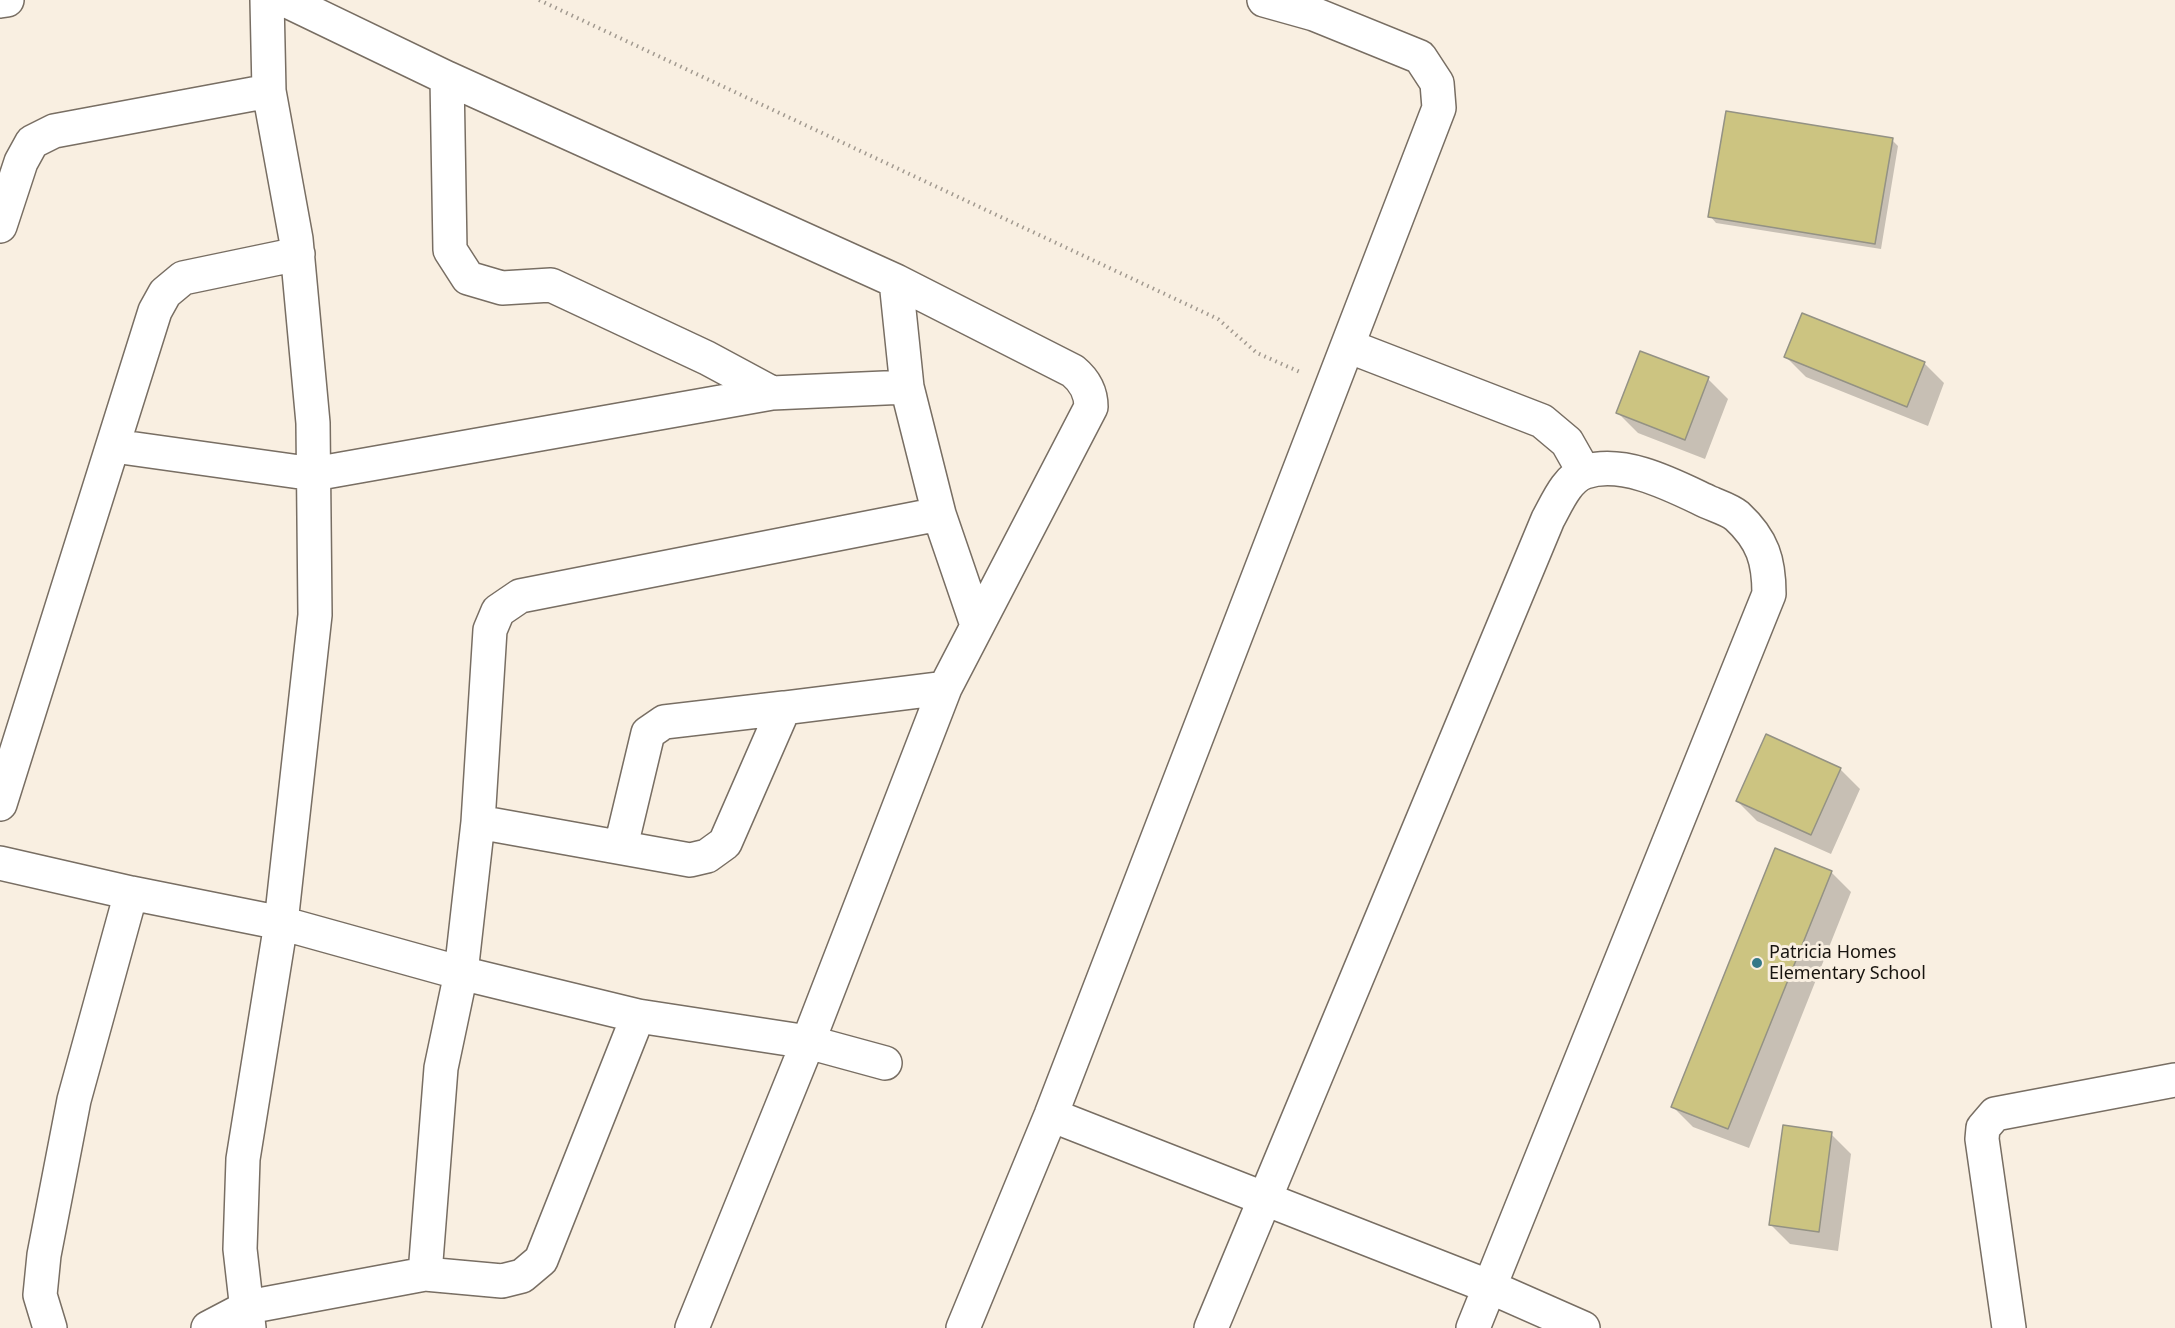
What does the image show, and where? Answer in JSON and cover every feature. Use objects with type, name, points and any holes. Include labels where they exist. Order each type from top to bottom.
[{"type":"street","points":[[0,1],[7,0]]},
{"type":"street","points":[[248,1317],[240,1250],[243,1160],[281,923],[315,615],[314,423],[298,254],[269,91],[267,0]]},
{"type":"street","points":[[285,0],[447,78],[896,281],[1073,371],[1081,378],[1091,396],[1091,407],[945,688],[808,1042],[692,1328]]},
{"type":"street","points":[[963,1328],[1051,1115],[1439,108],[1437,83],[1420,57],[1314,14],[1264,0]]},
{"type":"street","points":[[447,78],[450,250],[468,278],[502,288],[551,285],[707,358],[772,393]]},
{"type":"street","points":[[0,226],[21,162],[32,142],[54,131],[269,91]]},
{"type":"street","points":[[0,804],[155,311],[165,292],[183,278],[298,254]]},
{"type":"street","points":[[896,281],[907,387],[939,514],[977,625]]},
{"type":"street","points":[[1348,346],[1542,422],[1567,442],[1584,472]]},
{"type":"street","points":[[114,446],[314,474],[772,393],[907,387]]},
{"type":"street","points":[[1211,1328],[1263,1198],[1548,519],[1565,488],[1584,472],[1615,470],[1673,485],[1736,515],[1757,540],[1769,564],[1769,594],[1473,1328]]},
{"type":"street","points":[[425,1274],[441,1068],[461,973],[478,822],[490,630],[498,610],[520,596],[939,514]]},
{"type":"street","points":[[621,846],[648,733],[664,722],[945,688]]},
{"type":"street","points":[[478,822],[690,860],[707,856],[725,843],[784,708]]},
{"type":"street","points":[[0,863],[131,893],[281,923],[461,973],[638,1016],[808,1042],[885,1063]]},
{"type":"street","points":[[50,1328],[40,1295],[44,1255],[74,1100],[131,893]]},
{"type":"street","points":[[208,1328],[425,1274],[502,1281],[522,1276],[541,1260],[638,1016]]},
{"type":"street","points":[[2009,1328],[1982,1139],[1988,1121],[1995,1114],[2175,1080]]},
{"type":"street","points":[[1051,1115],[1490,1287],[1583,1328]]},
{"type":"path","points":[[539,0],[1218,319],[1257,353],[1332,386]]},
{"type":"building","points":[[1726,111],[1893,138],[1875,244],[1708,217]]},
{"type":"building","points":[[1802,313],[1925,362],[1907,407],[1784,357]]},
{"type":"building","points":[[1640,351],[1709,377],[1685,440],[1616,413]]},
{"type":"building","points":[[1766,734],[1841,768],[1811,835],[1736,801]]},
{"type":"building","points":[[1775,848],[1832,871],[1728,1129],[1671,1107]]},
{"type":"building","points":[[1783,1125],[1832,1132],[1819,1232],[1769,1225]]},
{"type":"place","name":"Patricia Homes Elementary School","points":[[1757,963]]}]
